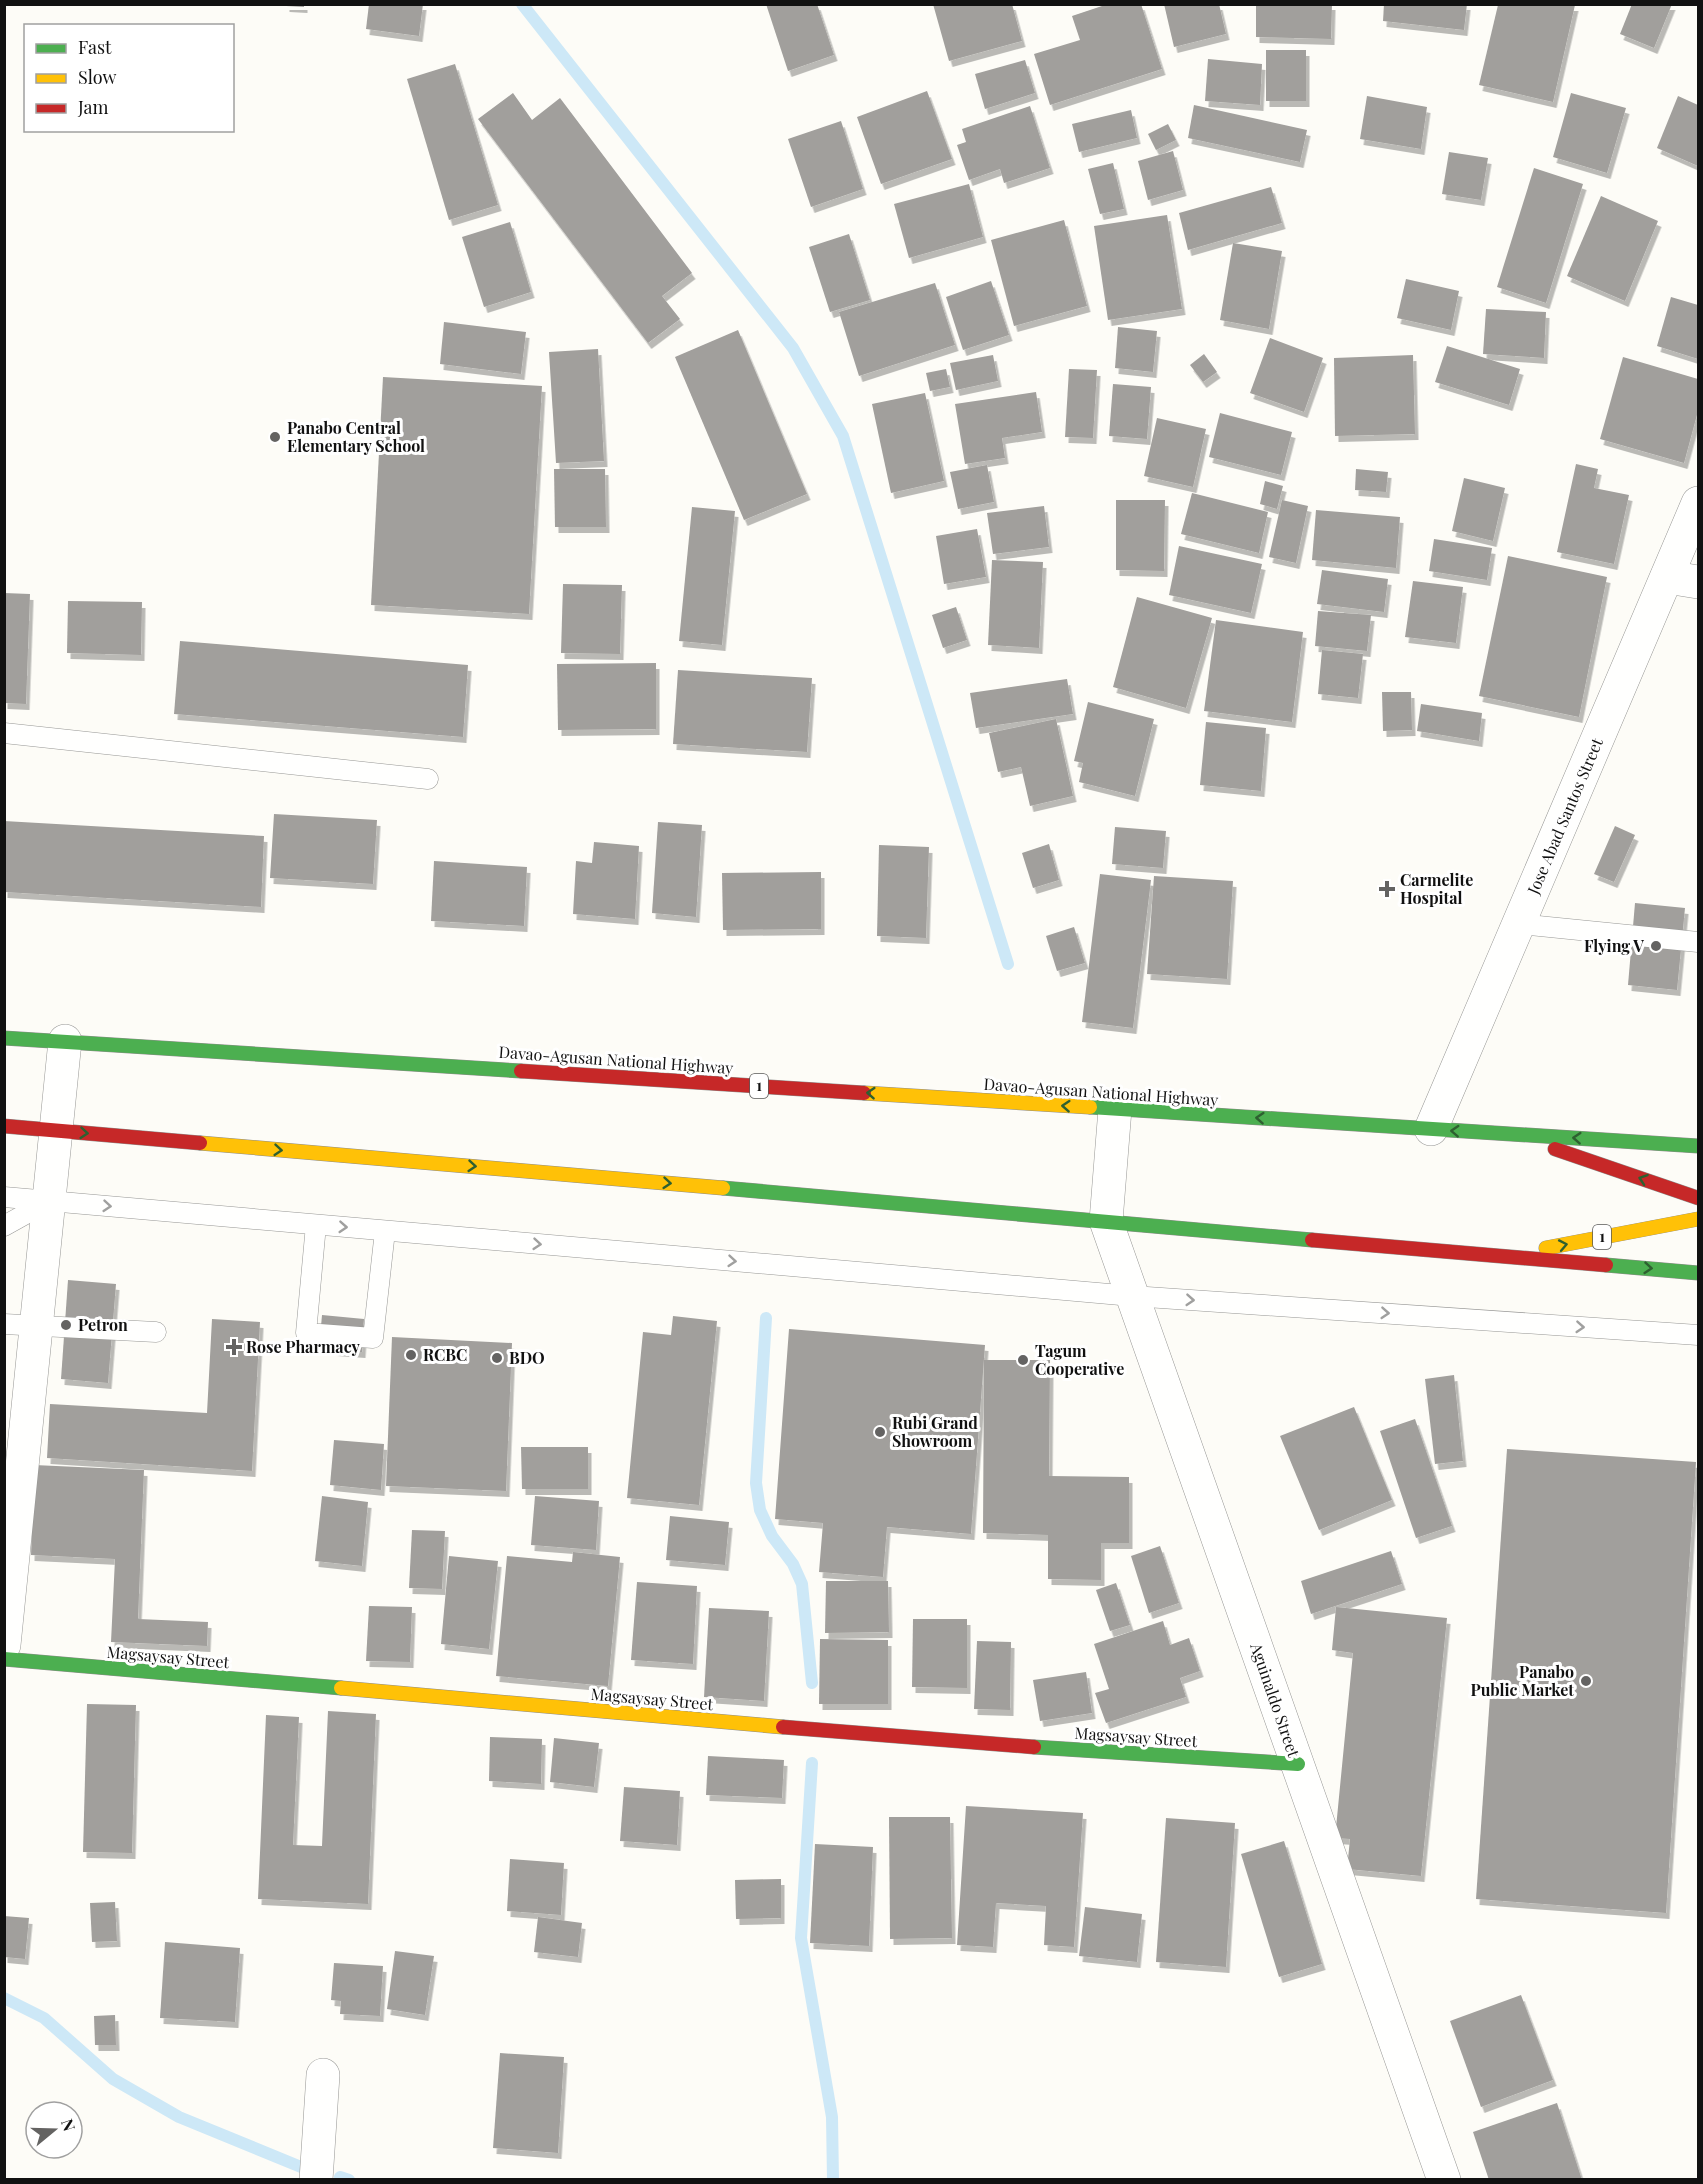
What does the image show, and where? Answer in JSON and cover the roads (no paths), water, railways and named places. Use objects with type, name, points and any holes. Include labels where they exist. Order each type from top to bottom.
[{"type":"main road","name":"Davao-Agusan National Highway","points":[[4,1038],[1698,1146]]},
{"type":"main road","name":"1","points":[[4,1126],[1698,1273]]},
{"type":"main road","name":"Davao-Agusan National Highway","points":[[1513,1134],[1698,1198]]},
{"type":"main road","name":"1","points":[[1506,1256],[1698,1219]]},
{"type":"main road","name":"Magsaysay Street","points":[[4,1659],[996,1744],[1298,1764]]},
{"type":"street","name":"Jose Abad Santos Street","points":[[1431,1129],[1698,503]]},
{"type":"street","points":[[1667,577],[1698,582]]},
{"type":"street","points":[[4,1645],[65,1041]]},
{"type":"street","points":[[1106,1221],[1115,1109]]},
{"type":"street","name":"Aguinaldo Street","points":[[1106,1221],[1444,2180]]},
{"type":"street","points":[[316,2180],[323,2075]]},
{"type":"lane","points":[[4,733],[428,779]]},
{"type":"lane","points":[[1519,924],[1698,942]]},
{"type":"lane","points":[[4,1197],[1132,1296],[1698,1335]]},
{"type":"lane","points":[[4,1226],[49,1201]]},
{"type":"lane","points":[[316,1225],[306,1333],[373,1338],[385,1231]]},
{"type":"lane","points":[[4,1324],[156,1332]]},
{"type":"waterway","points":[[522,4],[793,348],[843,436],[1008,964]]},
{"type":"waterway","points":[[766,1318],[756,1483],[760,1510],[772,1536],[793,1564],[802,1584],[812,1683]]},
{"type":"waterway","points":[[812,1763],[801,1938],[832,2117],[833,2180]]},
{"type":"waterway","points":[[4,1998],[44,2018],[113,2079],[179,2117],[301,2167]]},
{"type":"waterway","points":[[340,2177],[349,2180]]},
{"type":"place","name":"Panabo Central Elementary School","points":[[275,437]]},
{"type":"place","name":"Carmelite Hospital","points":[[1387,889]]},
{"type":"place","name":"Flying V","points":[[1656,946]]},
{"type":"place","name":"Petron","points":[[66,1325]]},
{"type":"place","name":"Rose Pharmacy","points":[[234,1347]]},
{"type":"place","name":"RCBC","points":[[411,1355]]},
{"type":"place","name":"BDO","points":[[497,1358]]},
{"type":"place","name":"Tagum Cooperative","points":[[1023,1360]]},
{"type":"place","name":"Rubi Grand Showroom","points":[[880,1432]]},
{"type":"place","name":"Panabo Public Market","points":[[1586,1681]]}]
